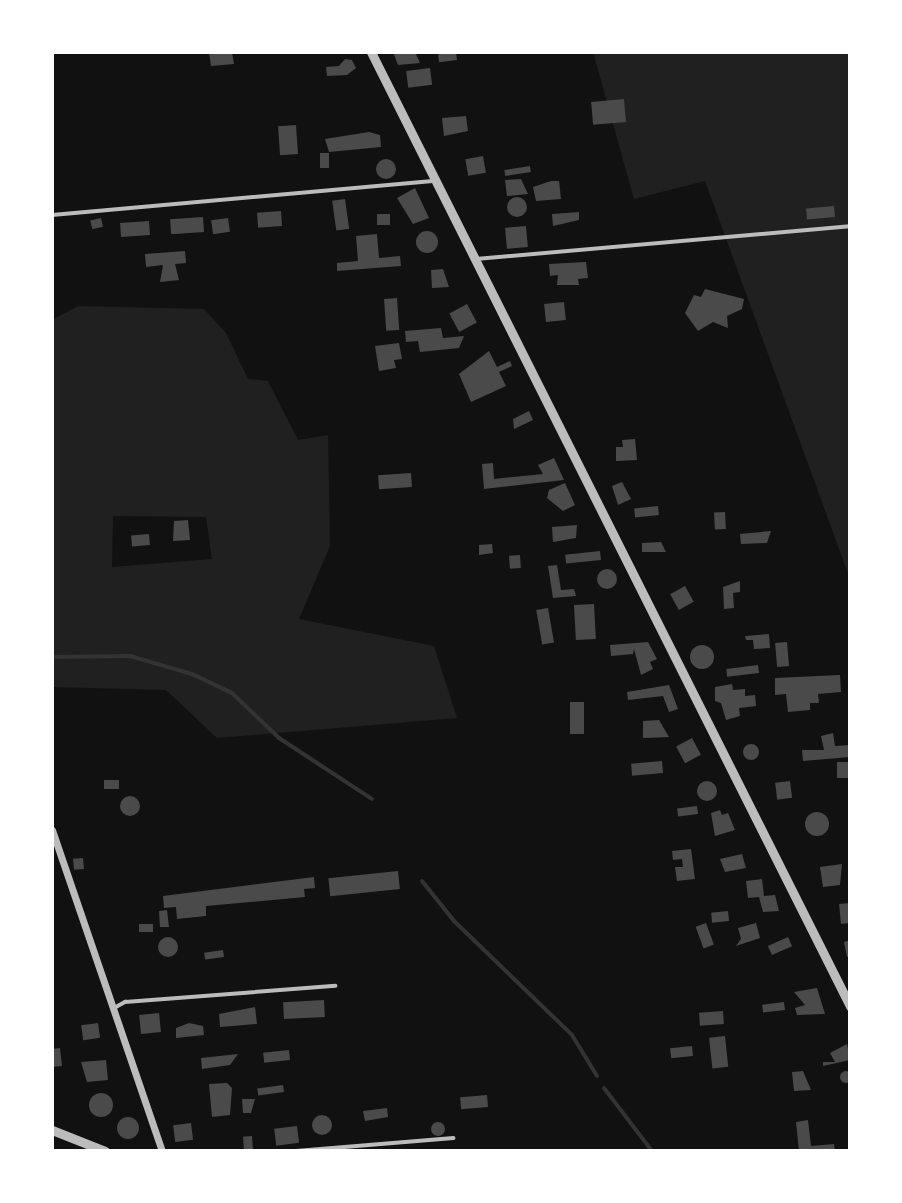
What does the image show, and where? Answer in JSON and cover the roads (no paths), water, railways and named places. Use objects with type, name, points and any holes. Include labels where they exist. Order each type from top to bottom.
[{"type":"street","points":[[371,52],[850,1006]]},
{"type":"street","points":[[52,830],[162,1151]]},
{"type":"street","points":[[52,1130],[105,1151]]},
{"type":"lane","points":[[52,215],[435,181]]},
{"type":"lane","points":[[474,259],[850,226]]},
{"type":"lane","points":[[112,1009],[125,1002],[335,986]]},
{"type":"lane","points":[[296,1151],[453,1138]]},
{"type":"waterway","points":[[52,657],[130,656],[192,674],[232,693],[279,738],[372,799]]},
{"type":"waterway","points":[[422,881],[454,921],[572,1035],[597,1076]]},
{"type":"waterway","points":[[604,1088],[652,1151]]}]
